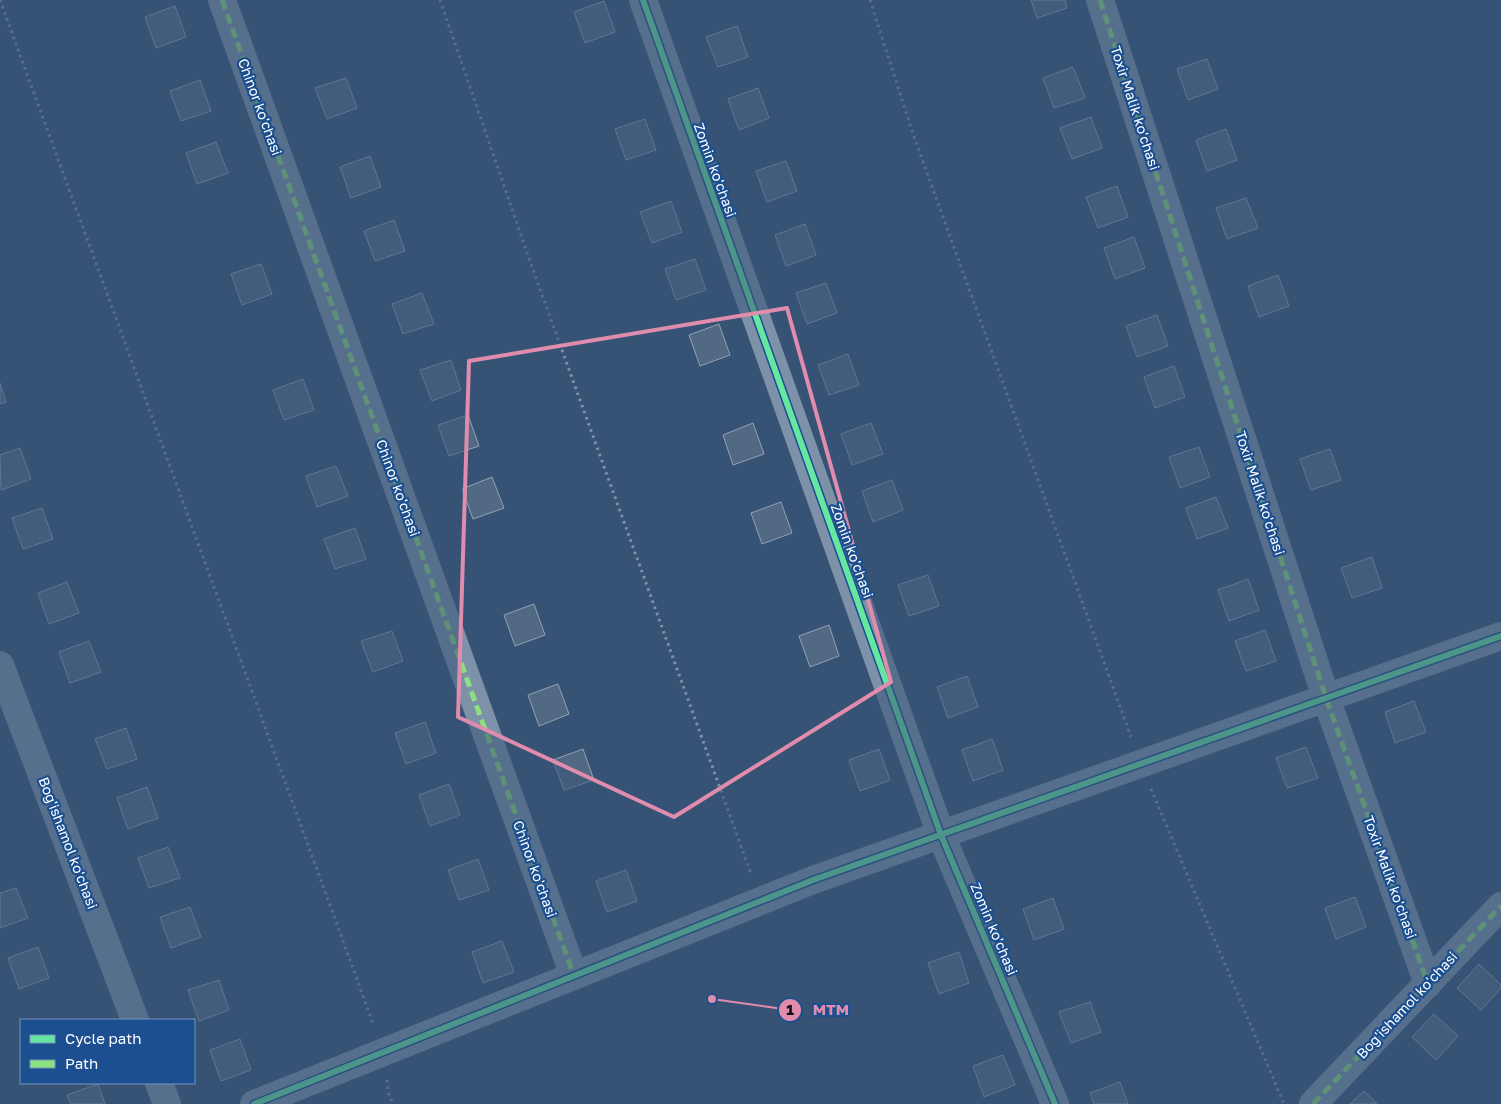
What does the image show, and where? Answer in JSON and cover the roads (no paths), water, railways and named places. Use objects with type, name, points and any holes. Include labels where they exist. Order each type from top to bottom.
[{"type":"street","name":"Chinor ko'chasi","points":[[222,0],[574,976]]},
{"type":"street","name":"Zomin ko'chasi","points":[[642,0],[941,835],[1055,1104]]},
{"type":"street","name":"Toxir Malik ko'chasi","points":[[1100,0],[1326,698],[1428,984]]},
{"type":"street","points":[[254,1104],[812,880],[1501,636]]},
{"type":"street","name":"Bog'ishamol ko'chasi","points":[[0,665],[135,1019]]},
{"type":"street","name":"Bog'ishamol ko'chasi","points":[[1313,1104],[1501,906]]},
{"type":"street","points":[[159,1084],[167,1104]]},
{"type":"place","name":"MTM","points":[[712,999]]}]
